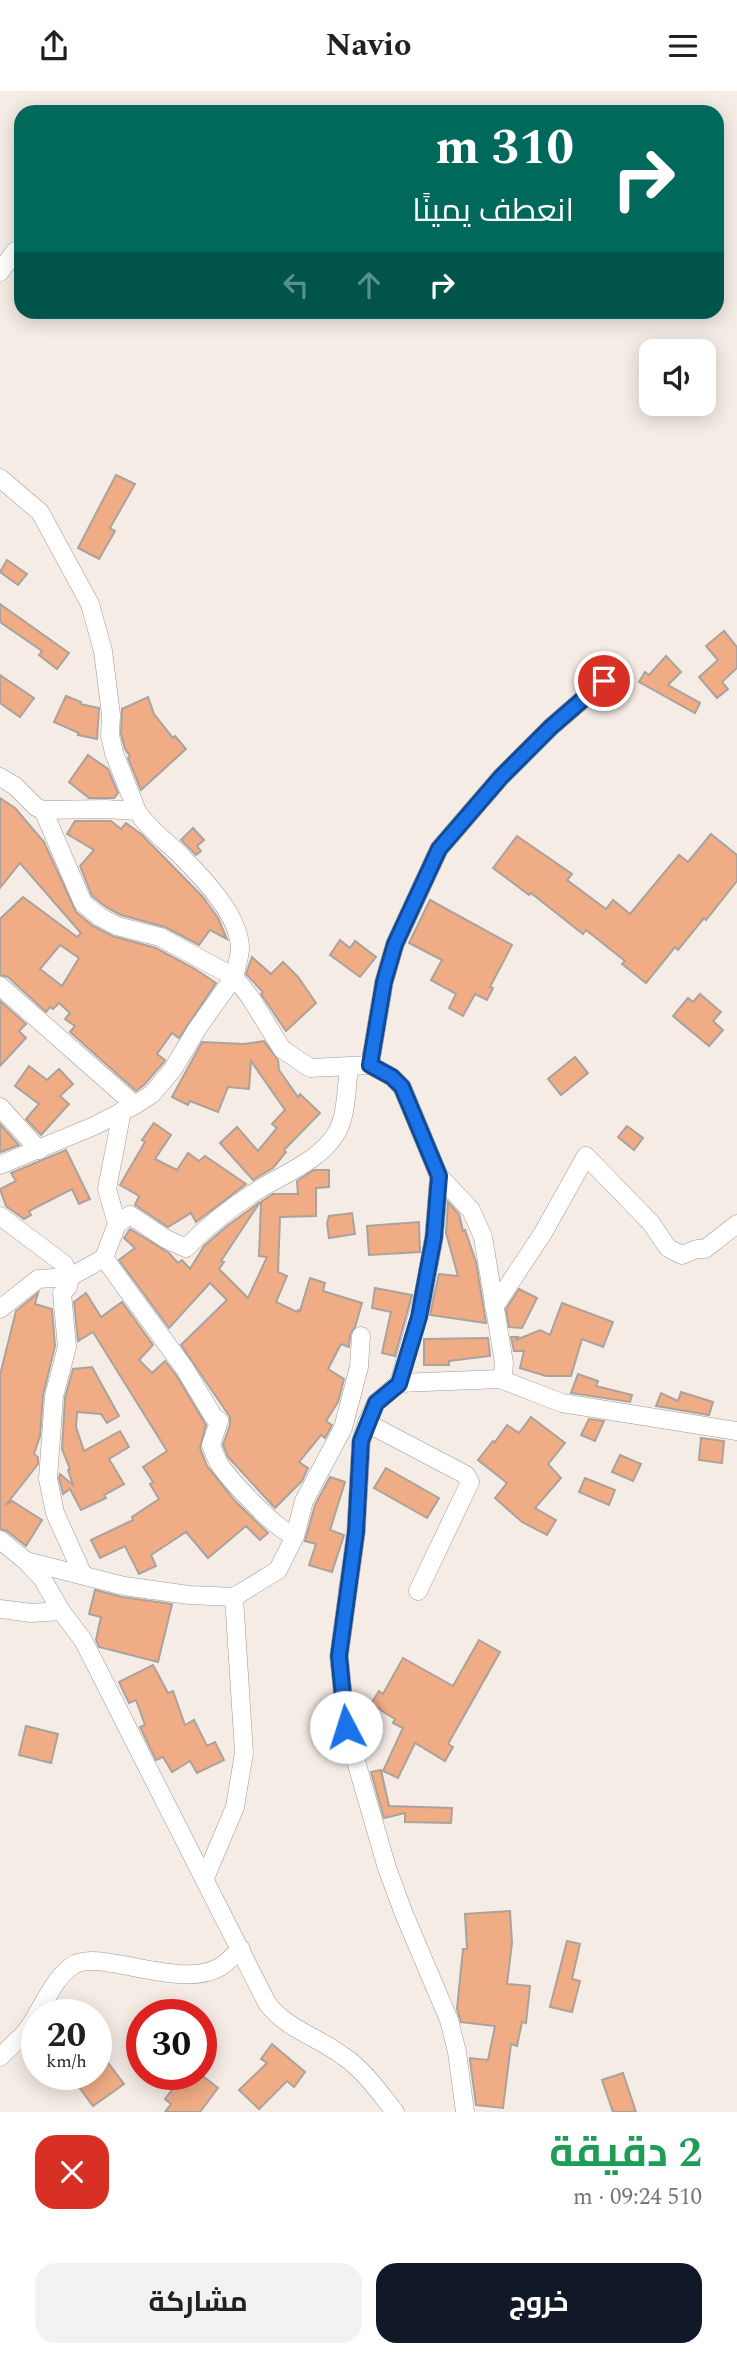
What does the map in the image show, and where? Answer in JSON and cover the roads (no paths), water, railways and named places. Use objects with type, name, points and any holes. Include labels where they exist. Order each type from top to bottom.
[{"type":"street","points":[[0,272],[14,252]]},
{"type":"street","points":[[0,478],[40,512],[90,604],[103,651],[111,715],[110,735],[136,811],[144,823],[183,857],[222,903],[234,923],[240,949],[234,977],[197,1029],[173,1069],[152,1094],[129,1108],[0,1165]]},
{"type":"street","points":[[370,1065],[384,982],[395,944],[439,849],[501,777],[551,727],[604,681]]},
{"type":"street","points":[[0,777],[43,810],[136,811]]},
{"type":"street","points":[[43,810],[83,903],[100,917],[117,926],[160,937],[234,977],[250,997],[282,1049],[310,1068],[370,1065],[392,1077],[402,1087],[439,1176],[471,1210],[483,1237],[503,1363],[503,1375],[500,1379]]},
{"type":"street","points":[[0,986],[129,1108]]},
{"type":"street","points":[[0,1309],[37,1279],[70,1276],[104,1258],[117,1224],[130,1215],[166,1239],[186,1248],[210,1223],[299,1166],[320,1151],[337,1133],[342,1119],[349,1068]]},
{"type":"street","points":[[0,1107],[39,1150]]},
{"type":"street","points":[[117,1224],[107,1189],[129,1108]]},
{"type":"street","points":[[494,1307],[543,1233],[586,1156],[643,1215],[668,1248],[682,1255],[705,1249],[737,1224]]},
{"type":"street","points":[[439,1176],[434,1237],[423,1297],[399,1384],[376,1403],[361,1441],[356,1532],[339,1656],[346,1727],[387,1868],[449,2020],[457,2052],[465,2112]]},
{"type":"street","points":[[0,1216],[64,1264],[70,1276],[68,1287],[62,1293],[68,1347],[54,1396],[48,1479],[55,1513],[83,1575]]},
{"type":"street","points":[[104,1258],[185,1369],[213,1416],[219,1421],[211,1445],[221,1467],[272,1521],[295,1536]]},
{"type":"street","points":[[26,1561],[124,1586],[189,1595],[234,1597],[278,1570],[295,1536],[304,1501],[343,1428],[359,1367],[361,1336]]},
{"type":"street","points":[[399,1384],[500,1379],[562,1403],[737,1431]]},
{"type":"street","points":[[367,1423],[466,1475],[470,1482],[418,1591]]},
{"type":"street","points":[[0,1540],[26,1561],[42,1579],[83,1640],[267,2003],[275,2014],[291,2026],[342,2055],[361,2071],[395,2112]]},
{"type":"street","points":[[205,1878],[235,1807],[244,1753],[234,1597]]},
{"type":"street","points":[[0,1609],[31,1613],[61,1611]]},
{"type":"street","points":[[47,1999],[62,1974],[74,1963],[88,1960],[176,1975],[203,1973],[219,1968],[241,1949]]},
{"type":"street","points":[[0,2057],[21,2037]]}]
